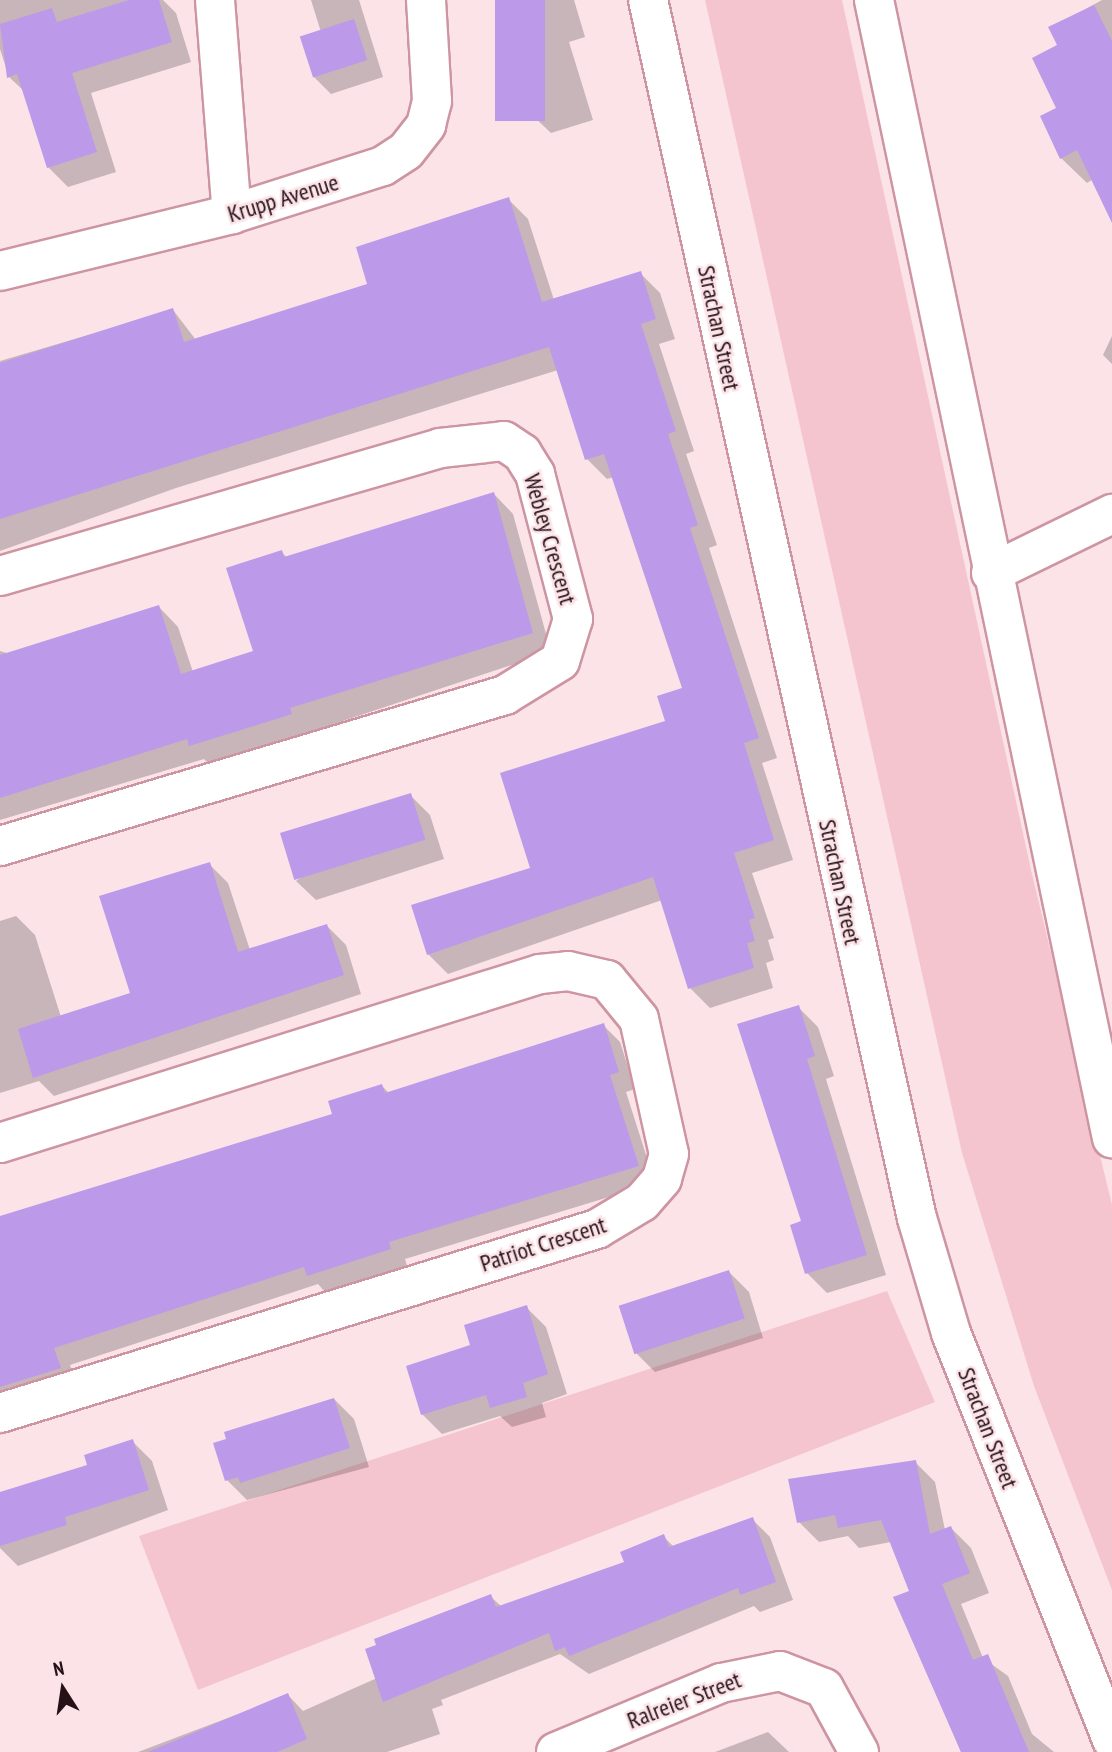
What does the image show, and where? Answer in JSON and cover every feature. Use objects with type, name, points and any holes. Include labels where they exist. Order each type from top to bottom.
[{"type":"street","points":[[215,0],[232,214]]},
{"type":"street","name":"Krupp Avenue","points":[[0,271],[232,214],[357,176],[406,151],[425,125],[432,101],[426,0]]},
{"type":"street","name":"Strachan Street","points":[[648,0],[917,1217],[956,1346],[1112,1740]]},
{"type":"street","points":[[880,3],[990,573],[1112,1138]]},
{"type":"street","name":"Webley Crescent","points":[[0,576],[440,448],[504,442],[522,453],[535,474],[573,619],[559,661],[505,695],[0,846]]},
{"type":"street","points":[[990,573],[1112,514]]},
{"type":"street","name":"Patriot Crescent","points":[[0,1143],[540,974],[568,971],[607,980],[639,1019],[669,1154],[662,1179],[642,1202],[597,1229],[0,1413]]},
{"type":"street","name":"Ralreier Street","points":[[556,1752],[721,1683],[780,1671],[824,1688],[859,1752]]},
{"type":"shaded area","points":[[705,0],[842,0],[1031,870],[1112,1205],[1112,1590],[1034,1386],[962,1153]]},
{"type":"shaded area","points":[[887,1291],[935,1402],[198,1690],[139,1536]]},
{"type":"building","points":[[129,0],[159,0],[172,42],[72,73],[97,152],[47,168],[17,74],[7,78],[0,24],[52,8],[57,22]]},
{"type":"building","points":[[495,0],[545,0],[545,121],[495,121]]},
{"type":"building","points":[[1094,5],[1112,41],[1112,223],[1077,150],[1060,159],[1040,116],[1056,108],[1032,58],[1057,45],[1048,27]]},
{"type":"building","points":[[354,19],[367,60],[313,78],[300,37]]},
{"type":"building","points":[[509,197],[542,302],[641,271],[656,319],[641,324],[676,431],[668,434],[698,525],[690,528],[759,738],[744,743],[774,840],[734,853],[755,918],[749,920],[755,941],[747,943],[754,968],[688,989],[653,877],[427,955],[411,905],[530,868],[500,773],[665,721],[657,696],[682,688],[604,454],[585,460],[549,347],[0,519],[0,363],[173,308],[184,342],[367,284],[356,247]]},
{"type":"building","points":[[494,492],[533,633],[290,708],[292,714],[241,730],[189,746],[187,739],[0,798],[0,655],[159,605],[181,674],[253,651],[226,568],[282,550],[284,557]]},
{"type":"building","points":[[411,793],[425,840],[294,880],[280,833]]},
{"type":"building","points":[[210,862],[238,952],[327,924],[344,975],[33,1078],[18,1029],[130,993],[99,896]]},
{"type":"building","points":[[799,1005],[815,1056],[807,1059],[867,1255],[805,1274],[790,1225],[801,1221],[737,1024]]},
{"type":"building","points":[[604,1023],[619,1072],[610,1075],[639,1166],[389,1242],[391,1249],[307,1276],[304,1267],[54,1348],[61,1368],[0,1387],[0,1216],[332,1114],[328,1101],[382,1084],[385,1093]]},
{"type":"building","points":[[729,1270],[745,1319],[634,1354],[619,1306]]},
{"type":"building","points":[[527,1305],[548,1374],[523,1383],[527,1397],[490,1408],[486,1395],[421,1415],[406,1366],[470,1345],[464,1325]]},
{"type":"building","points":[[334,1398],[350,1448],[240,1483],[238,1477],[225,1481],[213,1443],[226,1439],[224,1432]]},
{"type":"building","points":[[133,1439],[149,1490],[65,1517],[67,1525],[0,1546],[0,1492],[87,1465],[84,1455]]},
{"type":"building","points":[[916,1460],[930,1534],[951,1526],[970,1573],[942,1584],[973,1660],[988,1654],[1029,1752],[961,1752],[893,1597],[909,1591],[881,1520],[838,1528],[835,1515],[797,1523],[788,1479]]},
{"type":"building","points":[[753,1517],[776,1582],[740,1595],[738,1588],[569,1656],[565,1647],[555,1651],[549,1633],[383,1702],[365,1649],[376,1645],[374,1639],[491,1594],[496,1607],[624,1562],[620,1552],[664,1534],[669,1547]]},
{"type":"building","points":[[288,1693],[307,1739],[277,1752],[148,1752]]}]
